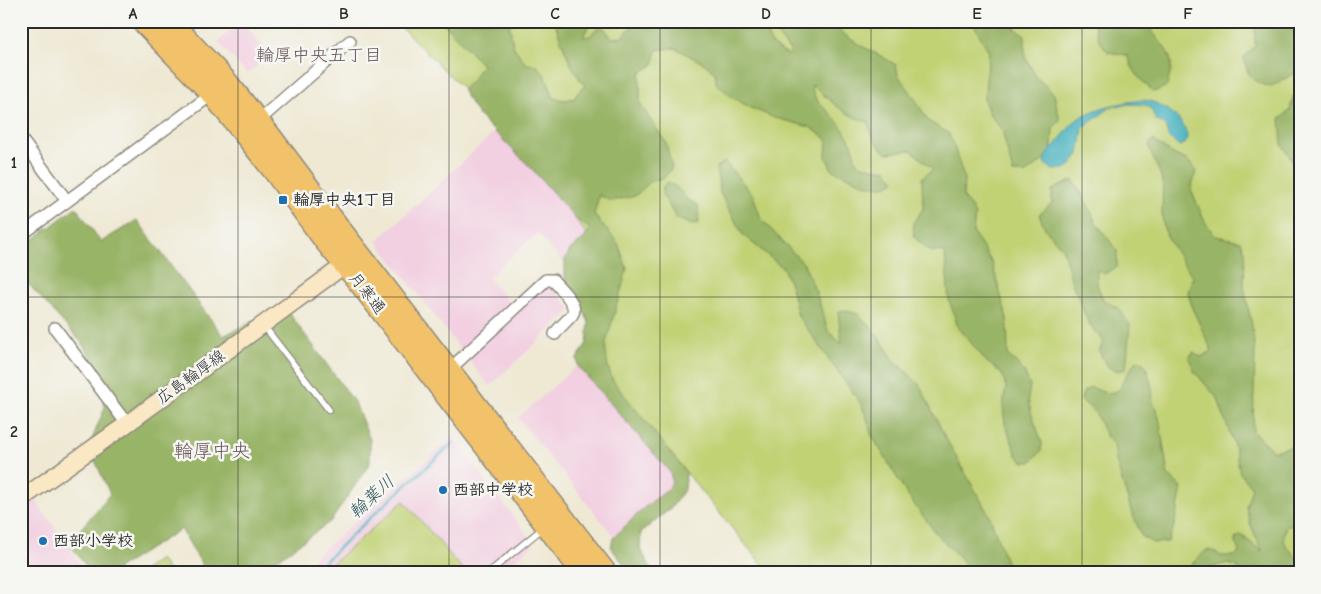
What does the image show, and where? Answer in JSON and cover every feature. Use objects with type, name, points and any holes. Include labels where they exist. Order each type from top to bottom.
[{"type":"highway","name":"月寒通","points":[[142,21],[258,121],[352,259],[554,520],[606,573]]},
{"type":"highway","name":"月寒通","points":[[170,21],[220,89],[274,172],[325,241],[352,259],[450,369],[554,520],[583,573]]},
{"type":"street","points":[[258,121],[350,41]]},
{"type":"street","points":[[21,235],[220,89]]},
{"type":"street","points":[[21,139],[68,201]]},
{"type":"street","name":"広島輪厚線","points":[[21,499],[128,424],[352,259]]},
{"type":"street","points":[[450,369],[549,278],[553,280],[574,309],[574,314],[555,334]]},
{"type":"street","points":[[55,328],[128,424]]},
{"type":"lane","points":[[262,325],[329,410]]},
{"type":"lane","points":[[488,573],[554,520]]},
{"type":"shaded area","points":[[242,21],[270,56],[247,74],[218,42]]},
{"type":"shaded area","points":[[498,129],[597,235],[563,263],[538,233],[488,277],[513,307],[463,353],[377,241]]},
{"type":"shaded area","points":[[549,282],[571,310],[490,386],[466,358]]},
{"type":"shaded area","points":[[580,363],[685,481],[617,540],[518,418]]},
{"type":"shaded area","name":"西部中学校","points":[[453,437],[534,544],[499,573],[296,573]]},
{"type":"shaded area","name":"西部小学校","points":[[35,500],[87,573],[21,573],[21,510]]},
{"type":"green space","points":[[395,21],[1300,21],[1300,573],[769,573],[596,363],[616,275],[528,153]]},
{"type":"green space","points":[[442,21],[509,21],[513,46],[526,64],[536,65],[545,75],[554,98],[565,100],[575,98],[578,92],[585,86],[571,64],[555,21],[589,21],[583,37],[590,36],[597,28],[604,28],[612,38],[622,37],[639,21],[756,21],[764,27],[772,44],[788,55],[791,52],[771,28],[769,21],[832,21],[838,29],[853,41],[896,65],[898,75],[928,121],[948,133],[953,143],[964,178],[963,198],[972,208],[975,215],[973,232],[992,263],[1007,318],[1008,356],[1024,372],[1030,386],[1028,399],[1042,443],[1041,451],[1031,462],[1023,462],[1017,455],[1005,424],[1003,406],[1006,387],[1002,374],[987,362],[958,327],[949,300],[945,252],[930,251],[914,237],[913,223],[923,209],[922,178],[933,169],[911,150],[887,153],[879,147],[874,139],[868,121],[845,112],[812,85],[814,96],[845,132],[854,148],[856,163],[887,170],[895,181],[887,185],[871,186],[832,170],[826,156],[827,139],[810,127],[775,118],[751,108],[732,97],[716,83],[715,73],[705,64],[675,48],[657,50],[653,65],[640,73],[640,104],[666,143],[672,168],[664,178],[651,181],[635,196],[611,201],[599,195],[594,215],[618,243],[627,269],[606,343],[606,358],[611,376],[613,381],[686,472],[685,489],[670,509],[641,532],[640,549],[654,573],[631,573],[611,548],[613,538],[646,506],[669,489],[672,481],[670,472],[578,366],[577,359],[587,343],[589,322],[577,298],[565,283],[565,260],[570,250],[584,239],[590,229],[576,219],[534,171],[479,116],[462,90],[472,80],[482,65]]},
{"type":"green space","points":[[972,21],[1010,21],[1013,27],[1025,35],[1025,57],[1037,78],[1054,94],[1060,121],[1053,128],[1049,156],[1026,173],[1013,173],[1002,130],[990,115],[984,100],[989,52]]},
{"type":"green space","points":[[1093,21],[1147,21],[1170,60],[1171,69],[1167,86],[1154,92],[1138,75],[1127,55],[1108,52],[1099,40]]},
{"type":"green space","points":[[1252,21],[1300,21],[1300,63],[1295,73],[1270,87],[1251,77],[1245,63],[1244,57],[1255,46],[1255,28]]},
{"type":"green space","points":[[1300,93],[1300,173],[1282,144],[1280,119],[1290,110],[1293,97]]},
{"type":"green space","points":[[1153,140],[1193,166],[1196,171],[1191,190],[1205,222],[1215,236],[1241,241],[1245,252],[1244,287],[1255,351],[1253,431],[1273,451],[1300,445],[1300,524],[1287,525],[1284,541],[1300,561],[1300,573],[1243,573],[1230,564],[1205,570],[1190,569],[1193,563],[1206,550],[1213,551],[1221,556],[1235,556],[1239,552],[1235,539],[1241,535],[1262,551],[1250,523],[1246,507],[1252,488],[1240,473],[1235,448],[1218,399],[1194,371],[1189,358],[1193,352],[1201,357],[1212,351],[1193,310],[1188,292],[1193,277],[1175,251],[1164,229],[1162,183],[1149,145]]},
{"type":"green space","points":[[725,162],[753,195],[761,219],[804,264],[817,295],[828,331],[842,344],[838,312],[844,310],[858,314],[873,329],[892,357],[919,384],[945,437],[990,517],[1010,573],[974,573],[935,532],[908,496],[871,434],[861,404],[798,316],[791,287],[783,268],[743,235],[720,193],[716,167]]},
{"type":"green space","points":[[1073,180],[1085,199],[1095,221],[1117,251],[1117,267],[1104,274],[1097,270],[1097,285],[1104,301],[1118,308],[1130,325],[1126,369],[1112,369],[1104,360],[1099,351],[1104,341],[1090,326],[1072,283],[1063,249],[1046,230],[1039,215],[1052,203],[1052,190]]},
{"type":"green space","points":[[666,183],[675,186],[687,199],[698,205],[699,223],[690,224],[677,219],[662,194]]},
{"type":"green space","points":[[76,207],[101,242],[137,220],[223,336],[284,306],[355,403],[370,440],[370,463],[331,521],[258,573],[207,573],[181,529],[111,573],[91,573],[69,543],[110,494],[89,447],[105,407],[99,374],[82,343],[21,276],[21,249]]},
{"type":"green space","points":[[1136,361],[1141,361],[1147,367],[1153,402],[1159,417],[1168,475],[1182,488],[1174,526],[1168,542],[1153,543],[1142,537],[1131,510],[1116,461],[1114,445],[1107,438],[1095,412],[1081,400],[1084,391],[1091,387],[1109,393],[1120,389]]},
{"type":"green space","points":[[404,501],[466,573],[321,573]]},
{"type":"green space","points":[[160,559],[170,573],[140,573]]},
{"type":"water","points":[[1143,100],[1158,104],[1180,121],[1185,128],[1186,143],[1180,146],[1168,137],[1166,126],[1156,120],[1151,109],[1146,105],[1129,104],[1111,107],[1083,128],[1079,154],[1071,165],[1065,169],[1053,170],[1044,163],[1048,152],[1079,118],[1102,108]]},
{"type":"waterway","name":"輪葉川","points":[[309,573],[321,565],[453,443]]},
{"type":"place","name":"輪厚中央1丁目","points":[[283,200]]},
{"type":"place","name":"西部中学校","points":[[443,490]]},
{"type":"place","name":"西部小学校","points":[[43,541]]},
{"type":"district","name":"輪厚中央五丁目","points":[[319,55]]},
{"type":"district","name":"輪厚中央","points":[[212,451]]}]
